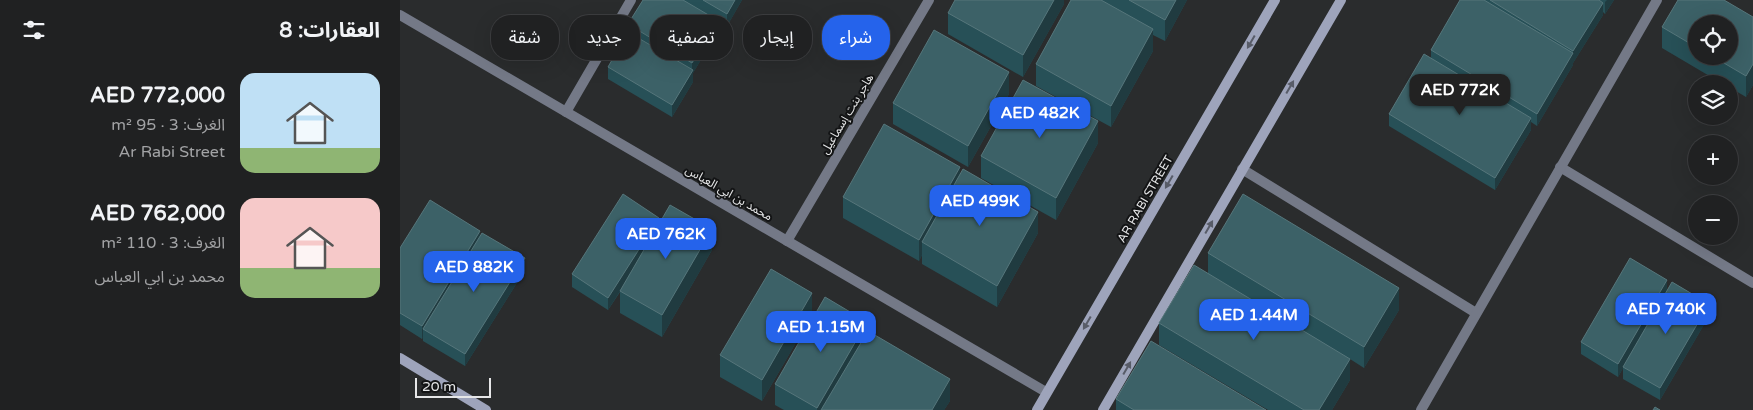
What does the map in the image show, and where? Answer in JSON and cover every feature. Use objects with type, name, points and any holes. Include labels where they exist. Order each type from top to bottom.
[{"type":"street","points":[[566,112],[631,0]]},
{"type":"street","name":"هاجر بنت إسماعيل","points":[[787,241],[929,0]]},
{"type":"street","name":"AR RABI STREET","points":[[1037,410],[1275,0]]},
{"type":"street","points":[[1103,410],[1341,0]]},
{"type":"street","points":[[1421,410],[1657,0]]},
{"type":"street","name":"محمد بن ابي العباس","points":[[400,15],[1046,392]]},
{"type":"street","points":[[1560,167],[1753,283]]},
{"type":"street","points":[[1242,169],[1476,313]]},
{"type":"street","points":[[400,358],[486,410]]},
{"type":"building","points":[[643,0],[683,0],[708,15],[650,15],[650,37],[640,31],[640,15],[634,15]]},
{"type":"building","points":[[703,0],[735,0],[727,14]]},
{"type":"building","points":[[955,0],[1054,0],[1023,55],[948,13]]},
{"type":"building","points":[[1071,0],[1101,0],[1153,29],[1111,106],[1036,64]]},
{"type":"building","points":[[1129,0],[1176,0],[1165,20]]},
{"type":"building","points":[[1460,0],[1484,0],[1573,53],[1537,114],[1431,50]]},
{"type":"building","points":[[1490,0],[1599,0],[1603,3],[1573,51]]},
{"type":"building","points":[[1678,0],[1724,0],[1753,17],[1753,64],[1746,76],[1727,65],[1738,65],[1738,15],[1688,15],[1688,42],[1662,27]]},
{"type":"building","points":[[934,30],[1009,72],[968,146],[893,103]]},
{"type":"building","points":[[640,39],[650,45],[650,60],[676,60],[693,70],[672,105],[608,67],[612,60],[640,60]]},
{"type":"building","points":[[1424,54],[1531,118],[1495,178],[1389,114]]},
{"type":"building","points":[[1023,80],[1098,121],[1056,198],[981,156]]},
{"type":"building","points":[[884,124],[960,167],[919,240],[843,197]]},
{"type":"building","points":[[963,169],[1038,212],[997,286],[922,242]]},
{"type":"building","points":[[623,194],[659,218],[608,298],[572,274]]},
{"type":"building","points":[[1243,194],[1399,288],[1364,347],[1208,253]]},
{"type":"building","points":[[430,200],[480,231],[422,326],[400,313],[400,248]]},
{"type":"building","points":[[670,205],[712,229],[662,315],[620,291]]},
{"type":"building","points":[[482,233],[525,258],[465,354],[423,329]]},
{"type":"building","points":[[1630,258],[1667,280],[1618,364],[1581,342]]},
{"type":"building","points":[[1194,265],[1350,359],[1319,410],[1304,410],[1159,323]]},
{"type":"building","points":[[771,269],[812,293],[762,380],[720,355]]},
{"type":"building","points":[[1672,282],[1709,304],[1660,388],[1623,367]]},
{"type":"building","points":[[825,297],[867,322],[817,408],[775,384]]},
{"type":"building","points":[[868,331],[950,379],[932,410],[821,410]]},
{"type":"building","points":[[1151,341],[1266,410],[1134,410],[1116,399]]}]
